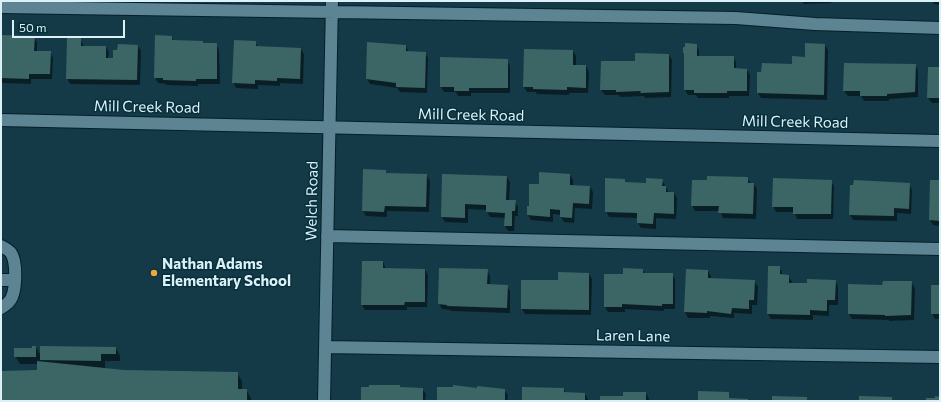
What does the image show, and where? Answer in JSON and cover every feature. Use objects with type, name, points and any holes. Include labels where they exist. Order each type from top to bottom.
[{"type":"street","points":[[1,7],[332,7],[736,18],[815,24],[940,28]]},
{"type":"street","name":"Welch Road","points":[[324,401],[332,7]]},
{"type":"street","name":"Mill Creek Road","points":[[1,120],[940,141]]},
{"type":"street","points":[[328,236],[940,249]]},
{"type":"street","points":[[1,246],[6,248],[12,254],[15,266],[15,280],[12,297],[6,305],[1,308]]},
{"type":"street","points":[[1,280],[15,280]]},
{"type":"street","name":"Laren Lane","points":[[325,347],[940,357]]},
{"type":"building","points":[[1,35],[35,36],[34,51],[51,51],[50,74],[29,74],[29,79],[1,78]]},
{"type":"building","points":[[155,35],[172,36],[172,40],[217,43],[217,79],[196,79],[196,81],[163,80],[163,78],[154,78]]},
{"type":"building","points":[[67,37],[81,38],[81,46],[106,46],[106,58],[113,58],[113,50],[117,50],[118,44],[138,45],[137,80],[66,79]]},
{"type":"building","points":[[234,40],[256,41],[256,46],[301,48],[300,79],[277,78],[277,81],[255,80],[255,84],[232,83]]},
{"type":"building","points":[[367,42],[406,45],[406,51],[426,52],[425,88],[396,87],[396,83],[366,79]]},
{"type":"building","points":[[685,43],[697,44],[697,56],[734,56],[734,68],[747,69],[747,91],[727,91],[727,93],[694,93],[694,90],[684,90],[683,47],[685,47]]},
{"type":"building","points":[[805,43],[825,44],[824,95],[757,93],[757,72],[761,72],[762,63],[792,64],[792,56],[805,57]]},
{"type":"building","points":[[524,49],[573,50],[573,65],[586,65],[586,88],[567,87],[567,90],[533,89],[533,87],[523,87]]},
{"type":"building","points":[[635,53],[669,54],[669,92],[640,93],[641,91],[616,92],[616,90],[600,90],[601,61],[635,61]]},
{"type":"building","points":[[440,57],[508,59],[508,88],[469,88],[469,91],[454,91],[454,87],[440,87]]},
{"type":"building","points":[[844,63],[916,64],[915,92],[887,94],[887,96],[860,96],[860,91],[843,91]]},
{"type":"building","points":[[928,67],[940,67],[940,98],[927,98]]},
{"type":"building","points":[[363,169],[386,170],[386,173],[427,174],[426,207],[385,206],[384,212],[362,211]]},
{"type":"building","points":[[539,172],[570,174],[570,185],[590,186],[589,204],[573,203],[572,218],[560,217],[560,210],[550,209],[550,217],[527,215],[527,206],[529,206],[529,184],[539,184]]},
{"type":"building","points":[[442,174],[507,176],[506,200],[516,200],[515,211],[512,211],[512,226],[504,226],[505,213],[486,212],[486,205],[465,204],[465,218],[441,217]]},
{"type":"building","points":[[707,176],[748,177],[748,183],[754,183],[753,214],[718,213],[719,206],[691,206],[692,180],[707,180]]},
{"type":"building","points":[[605,178],[625,179],[625,182],[646,183],[646,178],[663,179],[662,186],[666,186],[666,192],[674,192],[674,214],[654,213],[653,224],[637,223],[637,213],[605,212]]},
{"type":"building","points":[[773,178],[832,180],[831,214],[793,214],[793,207],[772,207]]},
{"type":"building","points":[[854,180],[910,183],[909,209],[894,208],[894,216],[849,215],[850,185],[853,185]]},
{"type":"building","points":[[930,180],[940,180],[940,221],[929,220]]},
{"type":"building","points":[[362,261],[383,261],[383,268],[425,269],[425,302],[405,302],[404,305],[361,305]]},
{"type":"building","points":[[768,266],[780,266],[780,274],[789,275],[789,283],[807,283],[807,279],[836,280],[835,300],[827,300],[827,311],[810,310],[810,315],[767,314]]},
{"type":"building","points":[[439,268],[488,269],[487,284],[508,285],[507,308],[447,306],[438,304]]},
{"type":"building","points":[[623,268],[643,269],[643,273],[673,273],[673,304],[662,304],[662,306],[622,304],[622,307],[604,307],[604,274],[623,274]]},
{"type":"building","points":[[686,269],[708,270],[708,278],[755,280],[754,300],[749,300],[749,309],[732,308],[731,314],[707,311],[707,313],[684,312]]},
{"type":"building","points":[[558,272],[589,273],[589,310],[521,309],[521,280],[558,280]]},
{"type":"building","points":[[883,281],[912,281],[911,315],[885,316],[848,314],[848,284],[882,285]]},
{"type":"building","points":[[931,285],[940,285],[940,314],[931,314]]},
{"type":"building","points":[[32,346],[36,346],[36,357],[14,357],[14,348],[32,348]]},
{"type":"building","points":[[40,346],[116,347],[116,354],[101,354],[101,361],[40,360]]},
{"type":"building","points":[[37,361],[124,370],[238,372],[238,389],[247,389],[247,400],[1,401],[1,371],[37,370]]},
{"type":"building","points":[[369,385],[400,385],[400,387],[423,388],[423,401],[361,401],[361,387],[369,387]]},
{"type":"building","points":[[453,385],[505,389],[505,401],[437,401],[437,387],[453,387]]},
{"type":"building","points":[[522,387],[564,388],[564,392],[585,393],[585,401],[522,401]]},
{"type":"building","points":[[698,391],[729,392],[729,398],[748,399],[748,401],[698,401]]},
{"type":"building","points":[[623,392],[646,392],[646,401],[600,401],[600,396],[623,396]]},
{"type":"building","points":[[772,396],[807,397],[807,401],[772,401]]},
{"type":"building","points":[[859,396],[892,397],[892,401],[859,401]]},
{"type":"building","points":[[935,396],[940,397],[940,401],[926,401],[926,398],[935,398]]},
{"type":"place","name":"Nathan Adams Elementary School","points":[[154,273]]}]
